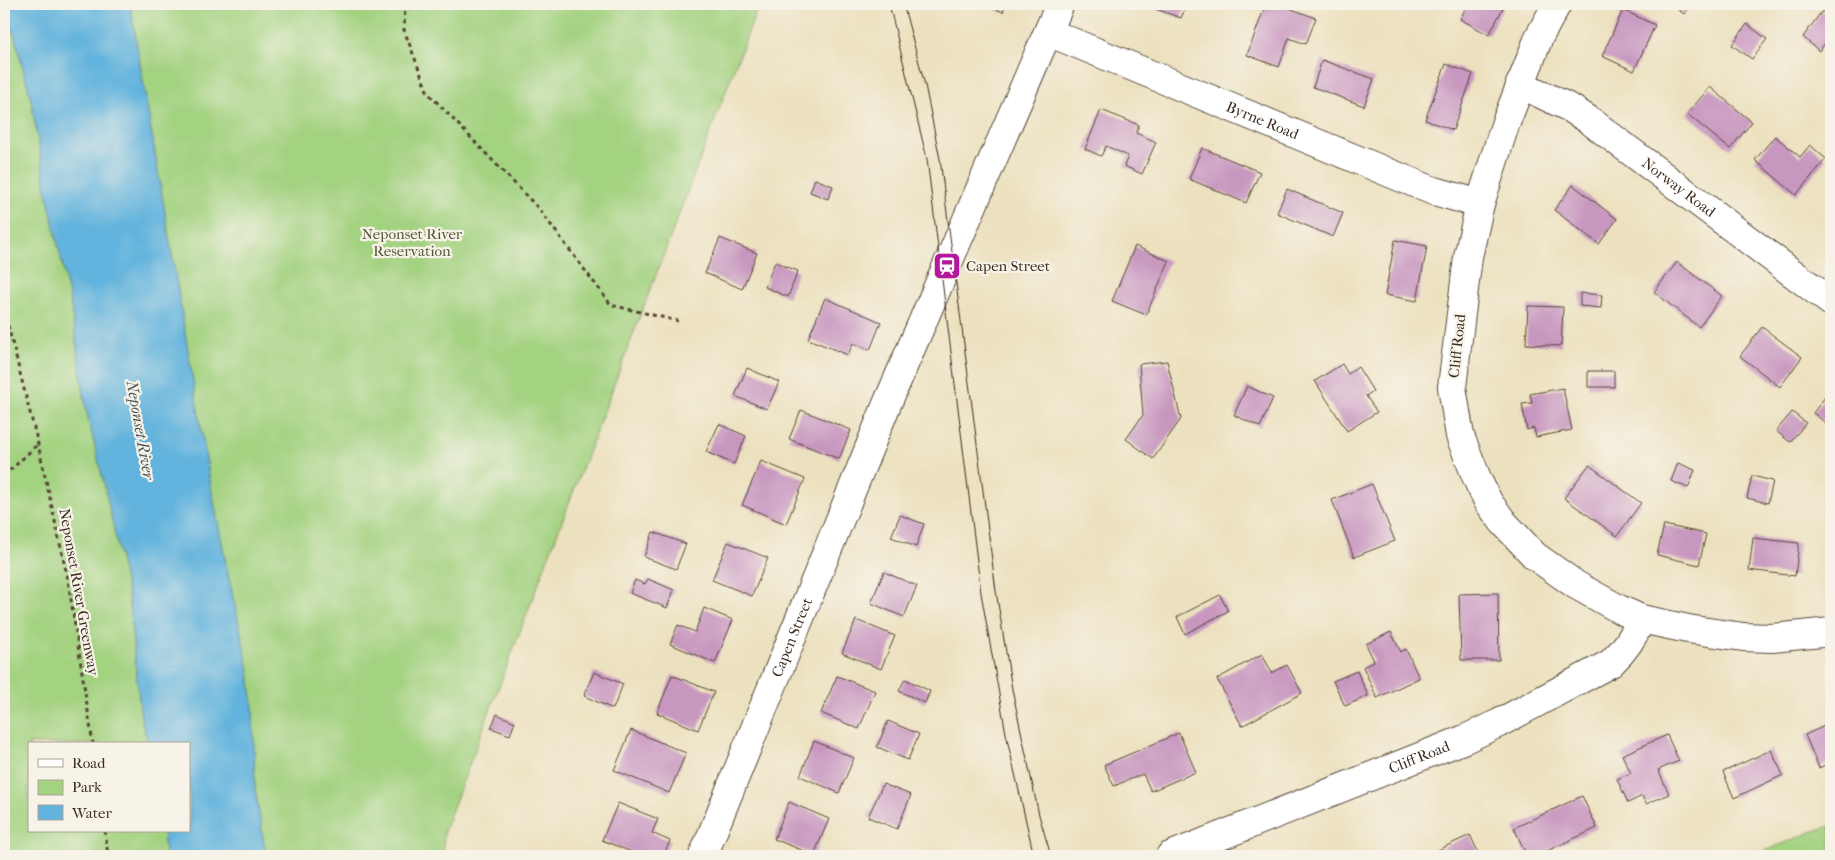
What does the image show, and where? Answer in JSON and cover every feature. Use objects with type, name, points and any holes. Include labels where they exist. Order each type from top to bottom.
[{"type":"street","name":"Capen Street","points":[[703,856],[887,404],[1060,4]]},
{"type":"street","name":"Cliff Road","points":[[1556,4],[1539,37],[1520,84],[1480,204],[1468,257],[1452,387],[1460,436],[1468,459],[1489,503],[1504,523],[1535,556],[1576,585],[1619,609],[1642,619],[1688,629],[1743,637],[1772,638],[1831,632]]},
{"type":"street","name":"Byrne Road","points":[[1048,32],[1431,190],[1480,204]]},
{"type":"street","name":"Norway Road","points":[[1520,84],[1570,108],[1589,120],[1831,302]]},
{"type":"street","name":"Cliff Road","points":[[1170,856],[1437,750],[1499,723],[1611,663],[1630,642],[1642,619]]},
{"type":"path","points":[[406,4],[404,30],[428,94],[539,208],[611,305],[678,321]]},
{"type":"path","name":"Neponset River Greenway","points":[[4,310],[38,444],[68,580],[93,742]]},
{"type":"path","points":[[4,476],[38,444]]},
{"type":"path","points":[[105,832],[108,856]]},
{"type":"green space","points":[[4,4],[6,4],[31,99],[46,189],[70,300],[86,409],[128,596],[141,717],[147,742],[28,742],[28,832],[163,832],[165,856],[4,856]]},
{"type":"green space","name":"Neponset River Reservation","points":[[130,4],[759,4],[444,831],[443,856],[266,856],[255,788],[253,708],[249,670],[210,482]]},
{"type":"green space","points":[[1831,826],[1831,856],[1752,856],[1817,830]]},
{"type":"water","name":"Neponset River","points":[[6,4],[130,4],[210,482],[249,670],[253,708],[255,789],[266,856],[165,856],[163,832],[190,832],[190,742],[147,742],[141,717],[128,596],[86,409],[70,300],[46,189],[31,99]]},
{"type":"building","points":[[983,4],[1006,4],[1003,12]]},
{"type":"building","points":[[1142,4],[1187,4],[1181,18]]},
{"type":"building","points":[[1266,4],[1278,4],[1316,18],[1306,44],[1289,38],[1279,67],[1247,55]]},
{"type":"building","points":[[1468,4],[1505,4],[1489,35],[1460,19]]},
{"type":"building","points":[[1670,4],[1692,4],[1684,14]]},
{"type":"building","points":[[1623,10],[1655,25],[1634,71],[1602,56]]},
{"type":"building","points":[[1822,11],[1831,18],[1831,35],[1819,51],[1803,37]]},
{"type":"building","points":[[1747,24],[1767,39],[1752,59],[1732,45]]},
{"type":"building","points":[[1322,60],[1374,79],[1364,106],[1313,87]]},
{"type":"building","points":[[1446,64],[1473,74],[1453,130],[1425,120]]},
{"type":"building","points":[[1710,87],[1752,122],[1730,149],[1687,114]]},
{"type":"building","points":[[1101,110],[1139,125],[1136,133],[1156,142],[1142,174],[1124,166],[1128,156],[1106,146],[1101,156],[1085,149]]},
{"type":"building","points":[[1775,136],[1800,157],[1810,145],[1826,159],[1796,195],[1755,160]]},
{"type":"building","points":[[1202,148],[1260,172],[1246,203],[1189,179]]},
{"type":"building","points":[[815,179],[833,186],[828,199],[810,192]]},
{"type":"building","points":[[1573,185],[1617,219],[1599,244],[1554,210]]},
{"type":"building","points":[[1287,189],[1343,213],[1333,237],[1277,213]]},
{"type":"building","points":[[720,238],[757,253],[742,289],[705,273]]},
{"type":"building","points":[[1395,240],[1427,246],[1417,301],[1385,295]]},
{"type":"building","points":[[1135,246],[1169,261],[1146,315],[1112,301]]},
{"type":"building","points":[[775,262],[798,271],[788,297],[765,287]]},
{"type":"building","points":[[1677,262],[1722,296],[1699,327],[1654,292]]},
{"type":"building","points":[[1580,293],[1602,295],[1601,308],[1580,306]]},
{"type":"building","points":[[825,298],[881,322],[870,350],[853,343],[848,355],[808,339]]},
{"type":"building","points":[[1528,306],[1563,307],[1561,346],[1526,344]]},
{"type":"building","points":[[1762,327],[1802,357],[1780,387],[1740,356]]},
{"type":"building","points":[[1167,361],[1181,419],[1153,459],[1126,439],[1143,415],[1139,364]]},
{"type":"building","points":[[1342,364],[1348,374],[1358,367],[1373,391],[1366,396],[1377,412],[1347,431],[1315,381]]},
{"type":"building","points":[[747,368],[779,382],[767,409],[735,396]]},
{"type":"building","points":[[1588,371],[1614,371],[1614,387],[1588,387]]},
{"type":"building","points":[[1247,386],[1273,398],[1260,427],[1234,415]]},
{"type":"building","points":[[1563,388],[1572,430],[1536,437],[1534,428],[1527,430],[1522,404],[1532,403],[1530,394]]},
{"type":"building","points":[[1831,389],[1831,427],[1813,413]]},
{"type":"building","points":[[801,410],[851,430],[839,459],[789,439]]},
{"type":"building","points":[[1792,412],[1806,423],[1790,442],[1776,431]]},
{"type":"building","points":[[719,424],[746,436],[734,464],[706,452]]},
{"type":"building","points":[[761,461],[805,479],[786,524],[742,505]]},
{"type":"building","points":[[1678,463],[1695,470],[1688,488],[1671,481]]},
{"type":"building","points":[[1589,465],[1641,503],[1617,536],[1564,498]]},
{"type":"building","points":[[1752,476],[1773,481],[1768,503],[1747,498]]},
{"type":"building","points":[[1372,484],[1395,541],[1354,557],[1332,500]]},
{"type":"building","points":[[900,515],[924,524],[916,547],[891,537]]},
{"type":"building","points":[[1664,525],[1706,534],[1699,565],[1657,555]]},
{"type":"building","points":[[653,532],[686,544],[676,569],[644,557]]},
{"type":"building","points":[[1753,538],[1799,543],[1795,576],[1749,570]]},
{"type":"building","points":[[728,542],[768,558],[752,596],[712,580]]},
{"type":"building","points":[[884,572],[917,586],[904,617],[871,603]]},
{"type":"building","points":[[648,579],[674,590],[667,608],[630,593],[635,580],[645,584]]},
{"type":"building","points":[[1498,593],[1499,660],[1461,660],[1459,594]]},
{"type":"building","points":[[1220,595],[1228,611],[1185,634],[1177,617]]},
{"type":"building","points":[[704,608],[733,620],[715,663],[670,644],[678,625],[695,632]]},
{"type":"building","points":[[856,620],[895,636],[881,669],[842,653]]},
{"type":"building","points":[[1391,632],[1401,652],[1406,649],[1419,678],[1377,698],[1363,667],[1374,661],[1366,644]]},
{"type":"building","points":[[1262,654],[1272,673],[1287,665],[1302,693],[1242,726],[1217,679]]},
{"type":"building","points":[[1357,671],[1368,696],[1345,706],[1333,681]]},
{"type":"building","points":[[594,672],[623,684],[613,709],[584,696]]},
{"type":"building","points":[[672,675],[714,692],[698,730],[657,713]]},
{"type":"building","points":[[837,676],[875,691],[859,729],[821,713]]},
{"type":"building","points":[[905,679],[930,691],[925,703],[899,691]]},
{"type":"building","points":[[497,714],[515,722],[510,735],[491,728]]},
{"type":"building","points":[[888,721],[919,734],[908,760],[877,747]]},
{"type":"building","points":[[1831,723],[1831,762],[1819,768],[1805,735]]},
{"type":"building","points":[[631,730],[686,753],[669,793],[614,770]]},
{"type":"building","points":[[1179,733],[1196,772],[1151,791],[1143,774],[1114,786],[1104,765]]},
{"type":"building","points":[[1667,735],[1679,761],[1658,770],[1669,794],[1646,804],[1642,796],[1628,803],[1617,779],[1631,773],[1622,755]]},
{"type":"building","points":[[814,741],[854,758],[839,793],[800,776]]},
{"type":"building","points":[[1771,750],[1783,775],[1734,798],[1723,772]]},
{"type":"building","points":[[883,784],[911,795],[897,829],[868,817]]},
{"type":"building","points":[[1582,796],[1597,828],[1536,856],[1527,856],[1514,828]]},
{"type":"building","points":[[789,802],[829,819],[814,855],[774,839]]},
{"type":"building","points":[[618,803],[658,819],[652,833],[670,841],[663,856],[641,856],[602,840]]},
{"type":"building","points":[[1470,835],[1480,856],[1425,856]]},
{"type":"tram line","points":[[889,4],[927,159],[981,593],[1007,739],[1034,856]]},
{"type":"tram line","points":[[903,4],[925,85],[940,159],[996,591],[1012,689],[1039,815],[1051,856]]},
{"type":"place","name":"Capen Street","points":[[947,266]]}]
